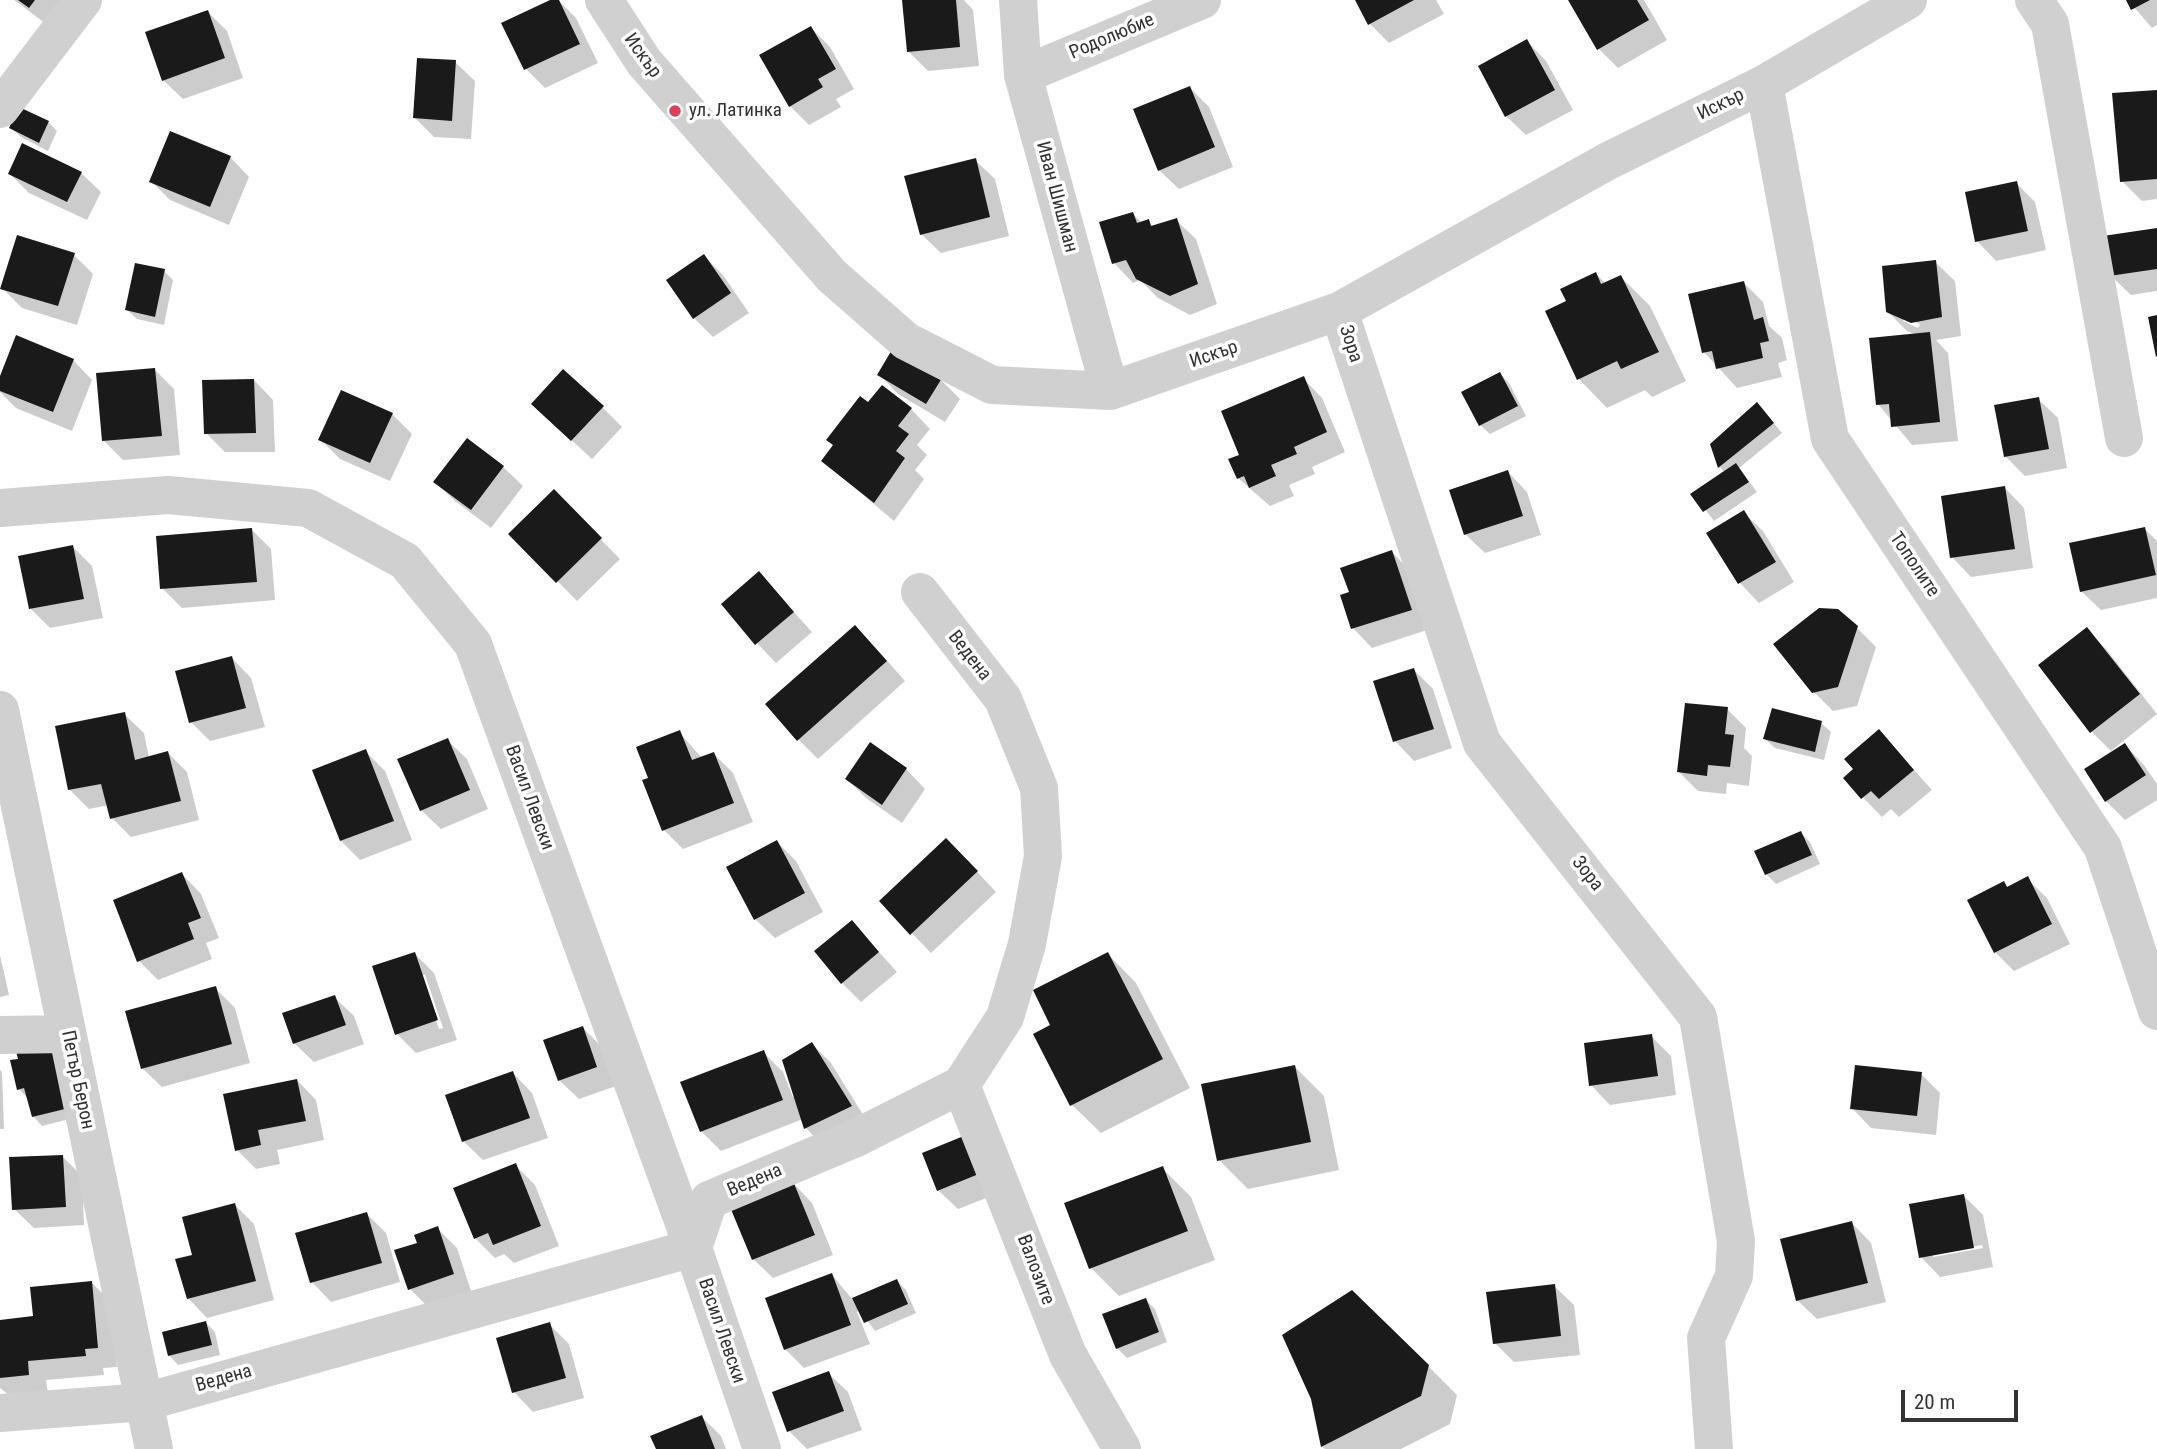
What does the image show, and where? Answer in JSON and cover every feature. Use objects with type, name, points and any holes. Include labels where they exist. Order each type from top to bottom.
[{"type":"street","points":[[0,109],[83,0]]},
{"type":"street","name":"Искър","points":[[604,0],[644,62],[832,276],[906,341],[992,385],[1110,391],[1339,311],[1608,161],[1763,85],[1909,0]]},
{"type":"street","name":"Иван Шишман","points":[[1018,0],[1023,75],[1110,391]]},
{"type":"street","name":"Родолюбие","points":[[1023,75],[1202,0]]},
{"type":"street","points":[[2034,0],[2050,24],[2124,438]]},
{"type":"street","name":"Тополите","points":[[1763,85],[1830,439],[2103,848],[2157,1011]]},
{"type":"street","name":"Зора","points":[[1339,311],[1482,743],[1698,1017],[1736,1241],[1734,1276],[1706,1338],[1714,1449]]},
{"type":"street","name":"Васил Левски","points":[[0,508],[168,495],[308,508],[405,561],[473,643],[693,1248],[762,1449]]},
{"type":"street","name":"Ведена","points":[[0,1413],[145,1402],[693,1248],[709,1200],[856,1139],[961,1085],[1005,1017],[1027,944],[1043,856],[1039,788],[1003,699],[920,592]]},
{"type":"street","name":"Петър Берон","points":[[0,710],[154,1449]]},
{"type":"street","points":[[0,1035],[67,1034]]},
{"type":"street","name":"Валозите","points":[[961,1085],[1068,1354],[1122,1449]]},
{"type":"building","points":[[18,0],[35,0],[29,8]]},
{"type":"building","points":[[550,0],[559,0],[580,44],[524,70],[501,23]]},
{"type":"building","points":[[902,0],[956,0],[960,47],[907,52]]},
{"type":"building","points":[[1355,0],[1414,0],[1368,25]]},
{"type":"building","points":[[1568,0],[1637,0],[1649,20],[1597,50]]},
{"type":"building","points":[[2126,0],[2150,0],[2131,10]]},
{"type":"building","points":[[208,10],[225,58],[162,81],[145,32]]},
{"type":"building","points":[[811,26],[836,69],[818,79],[823,87],[789,107],[759,55]]},
{"type":"building","points":[[1527,39],[1555,90],[1505,117],[1478,66]]},
{"type":"building","points":[[417,58],[456,60],[452,121],[413,118]]},
{"type":"building","points":[[1190,86],[1215,147],[1158,171],[1133,109]]},
{"type":"building","points":[[2157,90],[2157,179],[2120,182],[2112,93]]},
{"type":"building","points":[[19,107],[49,121],[39,143],[9,128]]},
{"type":"building","points":[[170,131],[231,156],[210,207],[149,182]]},
{"type":"building","points":[[22,143],[82,172],[67,202],[8,174]]},
{"type":"building","points":[[976,158],[990,217],[920,235],[904,176]]},
{"type":"building","points":[[2017,181],[2028,231],[1975,242],[1965,192]]},
{"type":"building","points":[[1133,212],[1137,223],[1149,219],[1151,226],[1177,218],[1198,284],[1170,296],[1136,279],[1126,260],[1112,264],[1099,222]]},
{"type":"building","points":[[2157,228],[2157,269],[2109,276],[2103,236]]},
{"type":"building","points":[[17,235],[75,253],[58,306],[0,289]]},
{"type":"building","points":[[704,254],[731,293],[693,319],[666,280]]},
{"type":"building","points":[[1936,260],[1942,317],[1911,323],[1886,312],[1882,266]]},
{"type":"building","points":[[135,263],[165,269],[155,317],[125,310]]},
{"type":"building","points":[[1596,272],[1601,284],[1621,275],[1659,352],[1621,369],[1617,361],[1577,380],[1545,311],[1566,301],[1560,289]]},
{"type":"building","points":[[1744,281],[1754,320],[1763,317],[1769,341],[1760,343],[1763,358],[1716,369],[1712,351],[1702,353],[1688,294]]},
{"type":"building","points":[[2157,315],[2157,356],[2156,357],[2148,317]]},
{"type":"building","points":[[1930,332],[1940,422],[1891,427],[1889,404],[1876,405],[1869,338]]},
{"type":"building","points":[[16,335],[74,359],[53,412],[0,391],[0,376]]},
{"type":"building","points":[[893,348],[942,378],[926,404],[877,375]]},
{"type":"building","points":[[155,368],[162,436],[102,441],[96,373]]},
{"type":"building","points":[[563,369],[604,406],[571,441],[531,404]]},
{"type":"building","points":[[1500,372],[1518,406],[1479,426],[1461,392]]},
{"type":"building","points":[[1304,376],[1327,432],[1294,447],[1297,454],[1271,465],[1276,476],[1249,488],[1244,476],[1237,479],[1228,459],[1239,455],[1221,411]]},
{"type":"building","points":[[254,379],[256,433],[204,434],[202,380]]},
{"type":"building","points":[[882,385],[912,408],[898,426],[909,434],[896,451],[905,458],[874,503],[821,461],[833,445],[826,440],[860,396],[868,402]]},
{"type":"building","points":[[341,390],[393,413],[370,463],[318,440]]},
{"type":"building","points":[[2039,397],[2049,449],[2004,457],[1994,405]]},
{"type":"building","points":[[1757,402],[1774,423],[1718,468],[1710,444]]},
{"type":"building","points":[[467,438],[504,466],[471,510],[433,482]]},
{"type":"building","points":[[1736,463],[1749,482],[1703,512],[1690,494]]},
{"type":"building","points":[[1508,470],[1523,516],[1464,535],[1449,490]]},
{"type":"building","points":[[2005,486],[2015,549],[1950,558],[1941,496]]},
{"type":"building","points":[[554,489],[602,538],[556,583],[508,534]]},
{"type":"building","points":[[1744,510],[1776,562],[1738,584],[1706,533]]},
{"type":"building","points":[[2145,527],[2156,575],[2080,592],[2069,543]]},
{"type":"building","points":[[252,528],[257,582],[160,589],[156,536]]},
{"type":"building","points":[[73,545],[84,599],[29,609],[18,556]]},
{"type":"building","points":[[1392,550],[1412,610],[1351,629],[1340,595],[1349,592],[1340,568]]},
{"type":"building","points":[[759,571],[794,612],[755,645],[721,604]]},
{"type":"building","points":[[1819,608],[1838,609],[1858,626],[1838,687],[1812,693],[1773,644]]},
{"type":"building","points":[[855,625],[887,661],[797,741],[765,704]]},
{"type":"building","points":[[2087,627],[2140,694],[2090,733],[2038,665]]},
{"type":"building","points":[[232,656],[246,708],[189,723],[175,671]]},
{"type":"building","points":[[1414,668],[1434,729],[1393,742],[1373,681]]},
{"type":"building","points":[[1685,703],[1728,707],[1725,734],[1734,735],[1730,767],[1708,765],[1707,776],[1677,772]]},
{"type":"building","points":[[1772,708],[1822,721],[1815,752],[1763,739]]},
{"type":"building","points":[[125,712],[135,760],[168,751],[181,801],[110,819],[101,784],[68,790],[55,726]]},
{"type":"building","points":[[1879,729],[1914,770],[1879,799],[1871,791],[1861,799],[1843,778],[1853,769],[1844,759]]},
{"type":"building","points":[[680,730],[692,760],[714,752],[734,803],[662,831],[642,780],[648,778],[636,747]]},
{"type":"building","points":[[448,738],[470,790],[420,811],[397,759]]},
{"type":"building","points":[[870,742],[907,768],[882,805],[845,779]]},
{"type":"building","points":[[2125,743],[2146,775],[2105,802],[2084,769]]},
{"type":"building","points":[[366,749],[394,821],[340,841],[312,770]]},
{"type":"building","points":[[1801,831],[1812,855],[1765,875],[1754,851]]},
{"type":"building","points":[[946,838],[978,871],[910,935],[879,901]]},
{"type":"building","points":[[777,840],[805,893],[754,920],[726,867]]},
{"type":"building","points":[[182,872],[201,918],[188,923],[194,939],[137,962],[113,900]]},
{"type":"building","points":[[2028,876],[2052,924],[1994,953],[1967,900],[2004,881],[2007,887]]},
{"type":"building","points":[[852,920],[879,952],[841,984],[814,951]]},
{"type":"building","points":[[415,952],[438,1020],[395,1035],[372,966]]},
{"type":"building","points":[[1108,952],[1163,1059],[1070,1106],[1033,1034],[1050,1025],[1033,990]]},
{"type":"building","points":[[216,986],[232,1044],[141,1069],[125,1011]]},
{"type":"building","points":[[335,995],[346,1025],[293,1044],[282,1013]]},
{"type":"building","points":[[583,1026],[597,1067],[558,1081],[543,1040]]},
{"type":"building","points":[[1652,1034],[1658,1076],[1589,1086],[1584,1043]]},
{"type":"building","points":[[51,1038],[69,1108],[32,1117],[24,1088],[17,1090],[10,1060],[18,1059],[15,1047]]},
{"type":"building","points":[[812,1042],[852,1106],[804,1129],[782,1060]]},
{"type":"building","points":[[764,1050],[783,1100],[700,1132],[680,1082]]},
{"type":"building","points":[[1295,1065],[1311,1142],[1217,1161],[1201,1084]]},
{"type":"building","points":[[1855,1065],[1922,1072],[1917,1116],[1850,1109]]},
{"type":"building","points":[[513,1071],[530,1118],[462,1142],[445,1095]]},
{"type":"building","points":[[297,1079],[306,1121],[258,1130],[261,1145],[235,1151],[223,1094]]},
{"type":"building","points":[[971,1133],[986,1171],[937,1191],[922,1153]]},
{"type":"building","points":[[63,1155],[66,1207],[12,1210],[9,1157]]},
{"type":"building","points":[[516,1163],[541,1226],[493,1245],[488,1233],[474,1239],[453,1188]]},
{"type":"building","points":[[1163,1166],[1188,1231],[1089,1269],[1064,1203]]},
{"type":"building","points":[[793,1181],[815,1235],[752,1260],[730,1207]]},
{"type":"building","points":[[1964,1194],[1974,1248],[1919,1258],[1909,1204]]},
{"type":"building","points":[[235,1203],[256,1281],[187,1299],[175,1259],[192,1255],[182,1217]]},
{"type":"building","points":[[367,1212],[382,1263],[310,1283],[295,1233]]},
{"type":"building","points":[[1852,1221],[1868,1283],[1796,1301],[1780,1239]]},
{"type":"building","points":[[438,1226],[454,1274],[408,1290],[394,1250],[417,1243],[414,1235]]},
{"type":"building","points":[[832,1273],[851,1325],[784,1350],[765,1298]]},
{"type":"building","points":[[897,1279],[908,1304],[864,1323],[852,1298]]},
{"type":"building","points":[[92,1281],[98,1348],[85,1349],[86,1356],[28,1361],[29,1375],[0,1378],[0,1320],[33,1316],[30,1287]]},
{"type":"building","points":[[1555,1284],[1561,1336],[1493,1344],[1486,1292]]},
{"type":"building","points":[[1352,1290],[1429,1365],[1421,1396],[1321,1447],[1311,1399],[1282,1335]]},
{"type":"building","points":[[1146,1298],[1159,1332],[1116,1349],[1102,1314]]},
{"type":"building","points":[[206,1321],[212,1345],[168,1356],[162,1332]]},
{"type":"building","points":[[550,1322],[566,1378],[512,1393],[496,1338]]},
{"type":"building","points":[[829,1371],[844,1411],[787,1432],[772,1392]]},
{"type":"building","points":[[702,1415],[715,1449],[656,1449],[650,1436]]},
{"type":"place","name":"ул. Латинка","points":[[675,111]]}]
